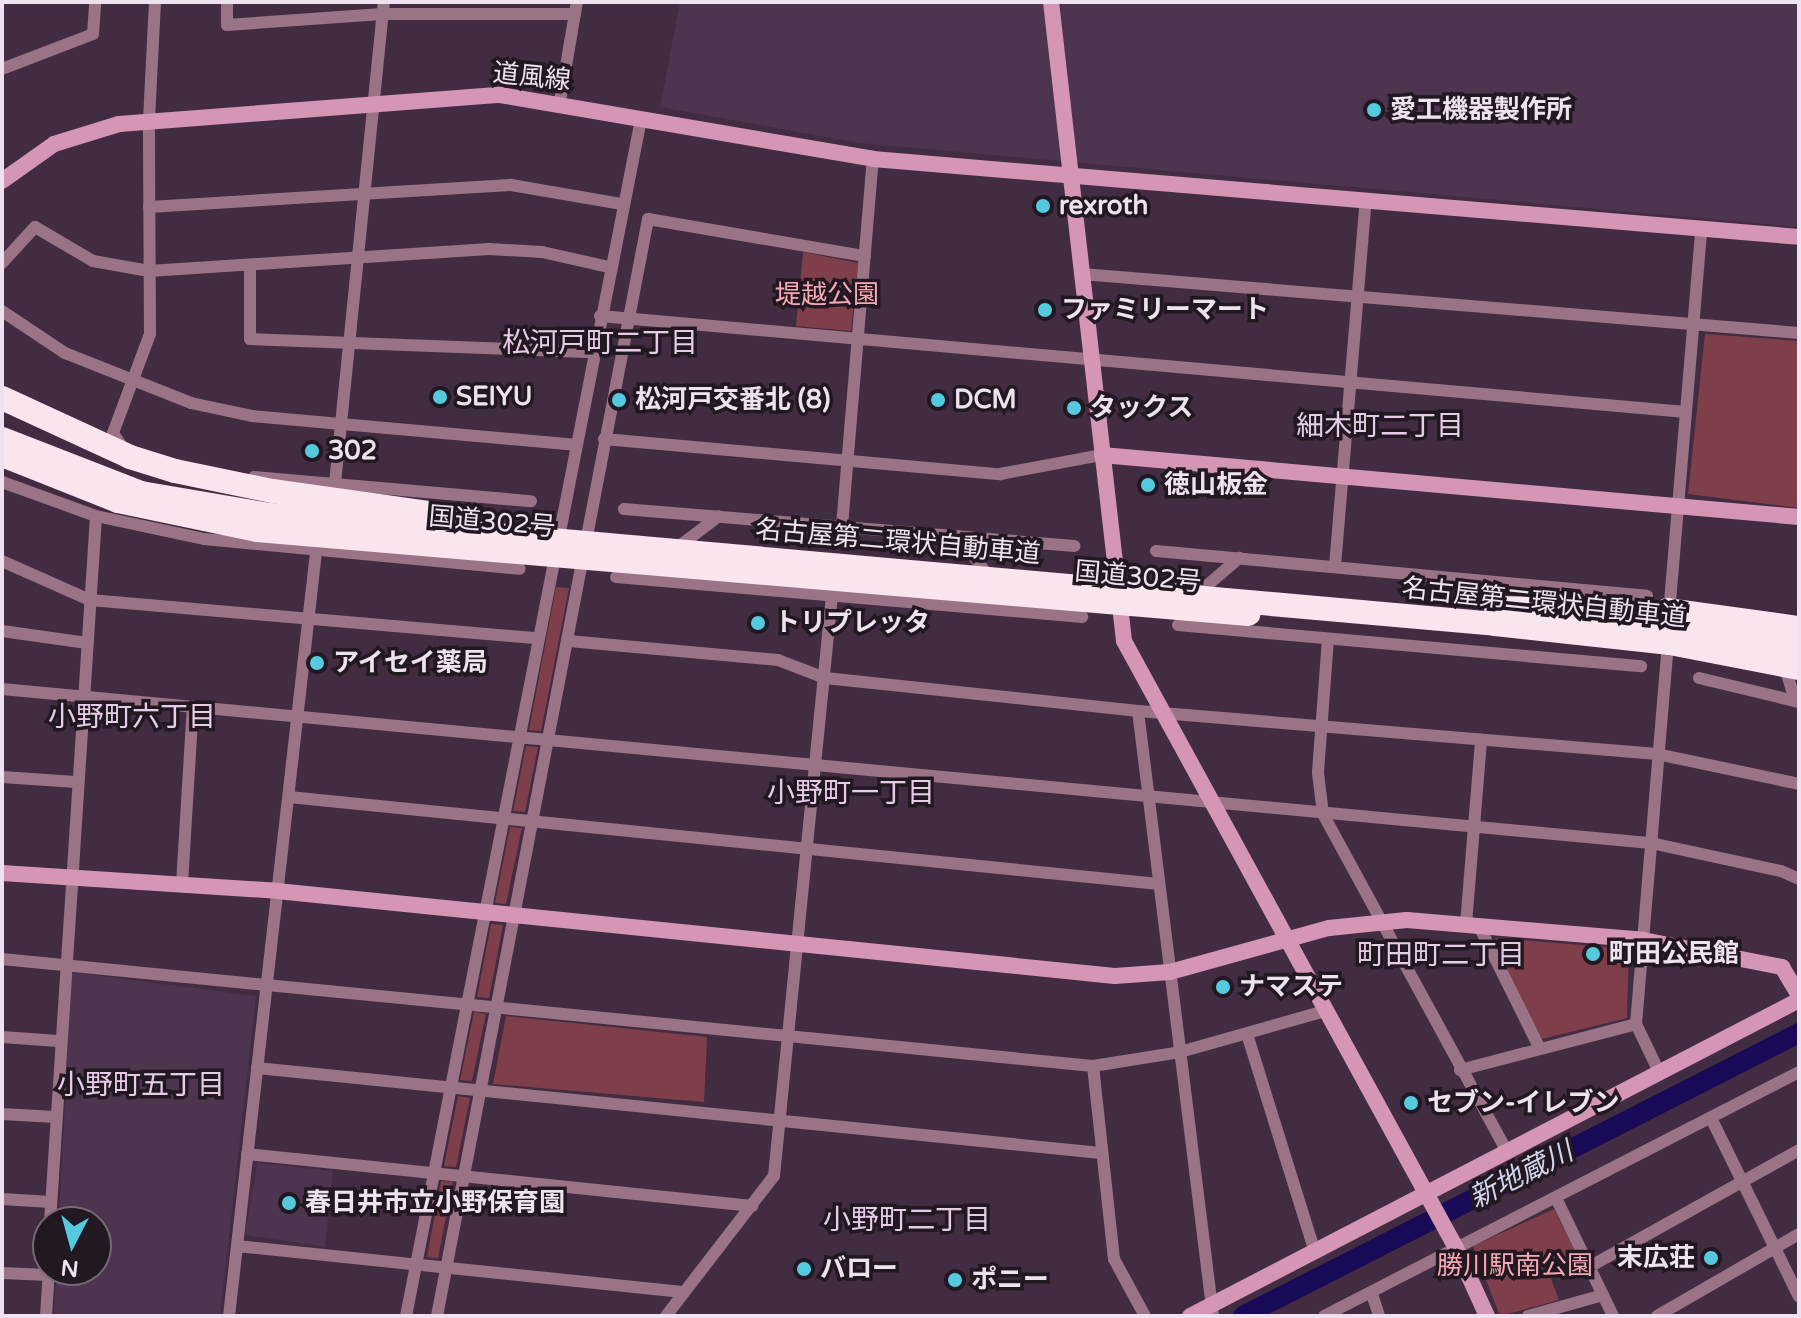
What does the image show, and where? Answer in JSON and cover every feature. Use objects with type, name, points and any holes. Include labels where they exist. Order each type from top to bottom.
[{"type":"highway","points":[[2,398],[130,457],[175,471],[272,491],[458,517]]},
{"type":"highway","name":"名古屋第二環状自動車道","points":[[2,423],[94,463],[201,491],[1496,616]]},
{"type":"highway","name":"名古屋第二環状自動車道","points":[[2,439],[141,493],[270,515],[1496,616],[1675,626],[1799,649]]},
{"type":"highway","name":"国道302号","points":[[2,455],[81,489],[158,513],[257,530],[655,564],[717,577],[1119,603],[1180,616],[1254,623],[1529,638],[1576,652],[1667,652],[1763,668],[1796,684]]},
{"type":"highway","points":[[1496,616],[1677,610],[1799,627]]},
{"type":"highway","points":[[1496,616],[1672,652],[1796,684]]},
{"type":"street","points":[[2,69],[93,34],[95,2]]},
{"type":"street","points":[[155,2],[149,120],[150,334],[113,433],[122,448],[197,468],[531,501]]},
{"type":"street","points":[[227,2],[227,25],[383,8],[576,8],[560,101]]},
{"type":"street","points":[[1051,2],[1119,603],[1128,649],[1455,1248],[1487,1316]]},
{"type":"street","points":[[335,483],[370,101],[383,8]]},
{"type":"street","name":"道風線","points":[[2,181],[54,144],[86,131],[149,120],[370,101],[500,95],[560,101],[641,119],[873,159],[1799,237]]},
{"type":"street","points":[[406,1316],[609,267],[641,119]]},
{"type":"street","points":[[842,526],[873,159]]},
{"type":"street","points":[[149,207],[361,191],[511,185],[622,204]]},
{"type":"street","points":[[1335,566],[1366,200]]},
{"type":"street","points":[[437,1316],[648,219],[865,256]]},
{"type":"street","points":[[2,263],[35,227],[93,261],[149,271],[518,250],[609,267]]},
{"type":"street","points":[[1660,1074],[1636,1024],[1701,229]]},
{"type":"street","points":[[250,265],[250,339],[593,352]]},
{"type":"street","points":[[1082,274],[1799,333]]},
{"type":"street","points":[[2,311],[65,353],[134,383],[252,416],[575,445]]},
{"type":"street","points":[[600,316],[1686,412]]},
{"type":"street","points":[[604,439],[1000,474],[1102,455],[1799,517]]},
{"type":"street","points":[[2,482],[96,516],[204,539],[316,553],[520,569]]},
{"type":"street","points":[[393,489],[429,545]]},
{"type":"street","points":[[624,509],[1074,546]]},
{"type":"street","points":[[51,1206],[58,1041],[96,516]]},
{"type":"street","points":[[655,564],[719,516]]},
{"type":"street","points":[[958,536],[1001,593]]},
{"type":"street","points":[[1156,551],[1647,596]]},
{"type":"street","points":[[229,1316],[316,553]]},
{"type":"street","points":[[1180,616],[1239,558]]},
{"type":"street","points":[[2,561],[90,600],[537,638]]},
{"type":"street","points":[[616,577],[717,577],[832,595],[1082,617]]},
{"type":"street","points":[[1508,583],[1529,638]]},
{"type":"street","points":[[666,1316],[774,1176],[832,595]]},
{"type":"street","points":[[1023,612],[1046,597]]},
{"type":"street","points":[[1704,604],[1799,617]]},
{"type":"street","points":[[1254,623],[1328,639],[1576,652],[1641,666]]},
{"type":"street","points":[[1763,668],[1799,627]]},
{"type":"street","points":[[2,631],[87,643]]},
{"type":"street","points":[[1328,639],[1318,773],[1323,814],[1508,1153]]},
{"type":"street","points":[[569,641],[778,660],[825,678],[1138,711],[1657,754],[1799,784]]},
{"type":"street","points":[[1699,678],[1796,684]]},
{"type":"street","points":[[2,689],[1150,799],[1651,843],[1781,871],[1799,879]]},
{"type":"street","points":[[182,884],[193,706]]},
{"type":"street","points":[[1138,711],[1212,1311]]},
{"type":"street","points":[[1481,740],[1473,828],[1473,925],[1540,1049]]},
{"type":"street","points":[[2,777],[76,782]]},
{"type":"street","points":[[289,797],[1159,884]]},
{"type":"street","points":[[2,873],[277,891],[1115,976],[1170,972],[1286,941],[1380,921],[1473,925],[1643,940],[1782,967],[1799,997],[1508,1153],[1314,1249],[1212,1311],[1190,1316]]},
{"type":"street","points":[[2,959],[1093,1066],[1180,1052],[1325,1011]]},
{"type":"street","points":[[1460,1070],[1636,1024]]},
{"type":"street","points":[[1247,1034],[1314,1249]]},
{"type":"street","points":[[2,1037],[58,1041]]},
{"type":"street","points":[[1093,1066],[1114,1259],[1145,1316]]},
{"type":"street","points":[[257,1068],[1101,1153]]},
{"type":"street","points":[[1324,1316],[1799,1072]]},
{"type":"street","points":[[2,1114],[55,1117]]},
{"type":"street","points":[[1711,1118],[1799,1297]]},
{"type":"street","points":[[1589,1267],[1799,1150]]},
{"type":"street","points":[[247,1154],[752,1206]]},
{"type":"street","points":[[1556,1198],[1613,1316]]},
{"type":"street","points":[[2,1199],[51,1202]]},
{"type":"street","points":[[1657,1316],[1799,1234]]},
{"type":"street","points":[[237,1246],[683,1292]]},
{"type":"street","points":[[2,1273],[32,1272]]},
{"type":"street","points":[[46,1316],[47,1286]]},
{"type":"street","points":[[1372,1294],[1379,1316]]},
{"type":"street","points":[[1528,1316],[1603,1295]]},
{"type":"shaded area","points":[[680,2],[1799,2],[1799,227],[859,143],[660,107]]},
{"type":"shaded area","points":[[76,973],[256,996],[220,1316],[54,1316],[55,1286],[112,1286],[112,1206],[60,1206],[71,976]]},
{"type":"shaded area","name":"春日井市立小野保育園","points":[[257,1163],[333,1171],[325,1247],[245,1235]]},
{"type":"green space","name":"堤越公園","points":[[803,252],[858,263],[851,331],[796,326]]},
{"type":"green space","points":[[1705,334],[1799,341],[1799,508],[1688,494]]},
{"type":"green space","points":[[556,587],[569,588],[541,731],[529,730]]},
{"type":"green space","points":[[526,746],[538,747],[525,812],[513,811]]},
{"type":"green space","points":[[510,827],[522,828],[506,904],[495,903]]},
{"type":"green space","points":[[491,924],[503,925],[489,998],[477,997]]},
{"type":"green space","points":[[1496,938],[1629,949],[1627,1018],[1542,1039],[1491,944]]},
{"type":"green space","points":[[474,1012],[486,1014],[472,1081],[460,1080]]},
{"type":"green space","points":[[506,1016],[707,1037],[704,1102],[493,1084]]},
{"type":"green space","points":[[458,1096],[470,1098],[456,1167],[444,1166]]},
{"type":"green space","points":[[441,1181],[453,1182],[438,1258],[427,1257]]},
{"type":"green space","name":"勝川駅南公園","points":[[1554,1209],[1578,1257],[1548,1271],[1559,1300],[1500,1316],[1473,1246]]},
{"type":"waterway","name":"新地蔵川","points":[[1243,1316],[1799,1033]]},
{"type":"place","name":"愛工機器製作所","points":[[1374,110]]},
{"type":"place","name":"rexroth","points":[[1043,206]]},
{"type":"place","name":"ファミリーマート","points":[[1045,310]]},
{"type":"place","name":"SEIYU","points":[[440,397]]},
{"type":"place","name":"松河戸交番北 (8)","points":[[619,400]]},
{"type":"place","name":"DCM","points":[[938,400]]},
{"type":"place","name":"タックス","points":[[1074,408]]},
{"type":"place","name":"302","points":[[312,451]]},
{"type":"place","name":"徳山板金","points":[[1148,485]]},
{"type":"place","name":"トリプレッタ","points":[[758,623]]},
{"type":"place","name":"アイセイ薬局","points":[[317,663]]},
{"type":"place","name":"町田公民館","points":[[1593,954]]},
{"type":"place","name":"ナマステ","points":[[1223,987]]},
{"type":"place","name":"セブン-イレブン","points":[[1411,1103]]},
{"type":"place","name":"春日井市立小野保育園","points":[[289,1203]]},
{"type":"place","name":"末広荘","points":[[1711,1258]]},
{"type":"place","name":"バロー","points":[[804,1269]]},
{"type":"place","name":"ポニー","points":[[955,1280]]},
{"type":"district","name":"松河戸町二丁目","points":[[600,343]]},
{"type":"district","name":"細木町二丁目","points":[[1380,426]]},
{"type":"district","name":"小野町六丁目","points":[[132,717]]},
{"type":"district","name":"小野町一丁目","points":[[851,793]]},
{"type":"district","name":"町田町二丁目","points":[[1441,955]]},
{"type":"district","name":"小野町五丁目","points":[[141,1085]]},
{"type":"district","name":"小野町二丁目","points":[[907,1220]]}]
